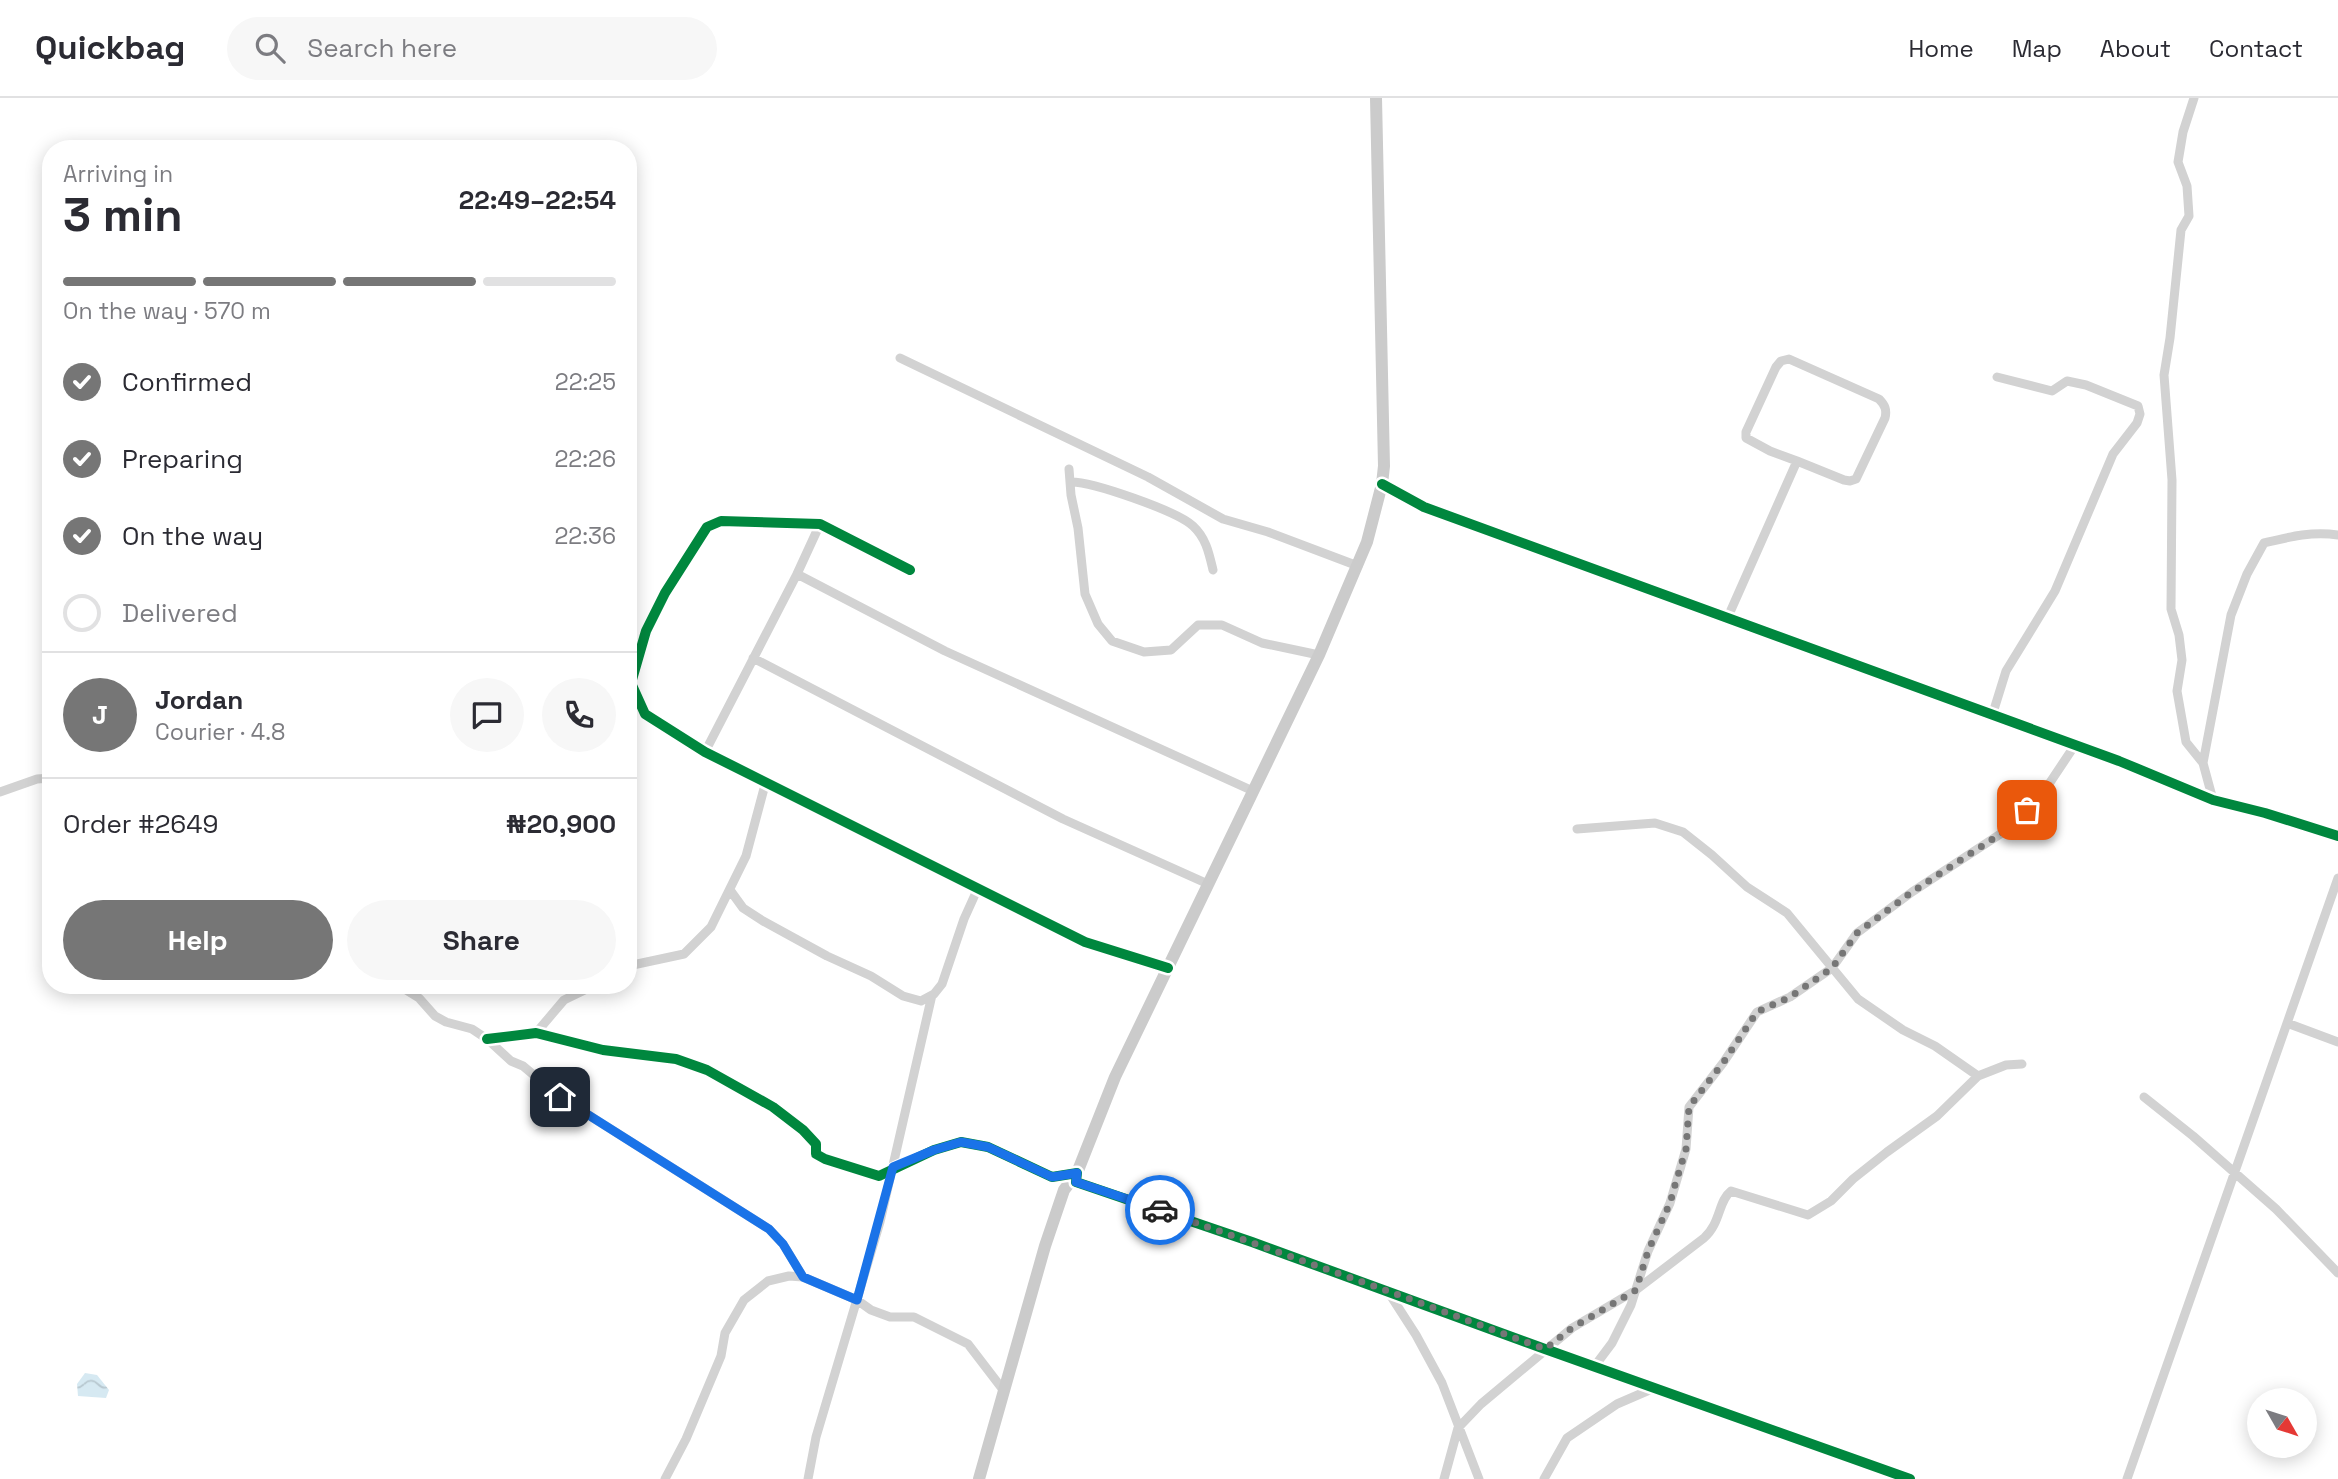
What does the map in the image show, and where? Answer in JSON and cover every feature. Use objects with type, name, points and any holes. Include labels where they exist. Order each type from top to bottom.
[{"type":"main road","points":[[979,1479],[1045,1246],[1064,1190],[1077,1173],[1115,1077],[1320,655],[1367,542],[1382,484],[1384,395],[1376,98]]},
{"type":"street","points":[[2194,98],[2183,132],[2178,162],[2187,186],[2189,216],[2181,230],[2164,375],[2172,480],[2171,609],[2179,635],[2182,660],[2177,691],[2186,742],[2203,763],[2213,800]]},
{"type":"street","points":[[900,359],[1147,477],[1223,519],[1268,532],[1358,566]]},
{"type":"street","points":[[1789,359],[1883,403],[1885,418],[1857,479],[1844,480],[1797,461],[1746,438],[1746,432],[1776,367],[1782,361],[1789,359]]},
{"type":"street","points":[[1992,716],[2006,671],[2055,591],[2113,454],[2137,423],[2140,414],[2138,406],[2086,385],[2067,381],[2052,391],[1997,377]]},
{"type":"street","points":[[1727,619],[1797,461]]},
{"type":"street","points":[[1069,470],[1085,594],[1098,624],[1112,641],[1144,652],[1171,650],[1198,625],[1222,625],[1262,643],[1320,655]]},
{"type":"street","points":[[1070,482],[1107,488],[1169,512],[1192,525],[1208,546],[1213,570]]},
{"type":"street","points":[[1382,484],[1424,507],[2075,745],[2213,800],[2338,836]]},
{"type":"street","points":[[637,662],[646,631],[660,602],[707,527],[721,521],[820,524],[910,570]]},
{"type":"street","points":[[705,752],[820,524]]},
{"type":"street","points":[[2203,763],[2231,615],[2247,574],[2264,543],[2295,535],[2338,535]]},
{"type":"street","points":[[797,573],[945,651],[1253,791]]},
{"type":"street","points":[[753,658],[1063,819],[1208,884]]},
{"type":"street","points":[[637,696],[645,714],[705,752],[1085,942],[1168,968]]},
{"type":"street","points":[[1594,1367],[1612,1343],[1631,1306],[1648,1251],[1673,1192],[1686,1149],[1689,1107],[1757,1012],[1790,997],[1832,968],[1857,933],[1912,892],[2011,827],[2043,793],[2075,745]]},
{"type":"street","points":[[0,792],[42,779]]},
{"type":"street","points":[[637,964],[684,954],[711,927],[746,856],[765,781]]},
{"type":"street","points":[[1577,829],[1655,823],[1683,832],[1747,887],[1787,913],[1858,999],[1978,1076]]},
{"type":"street","points":[[2127,1479],[2338,878]]},
{"type":"street","points":[[730,890],[743,908],[827,957],[871,976],[903,996],[921,1001],[932,995],[942,984],[964,919],[978,888]]},
{"type":"street","points":[[413,994],[435,1016],[472,1029],[560,1097],[769,1229],[783,1244],[803,1277]]},
{"type":"street","points":[[536,1033],[564,1000],[576,994]]},
{"type":"street","points":[[808,1479],[816,1437],[893,1167],[932,995]]},
{"type":"street","points":[[2287,1023],[2338,1042]]},
{"type":"street","points":[[487,1039],[536,1033],[603,1050],[677,1059],[707,1070],[773,1107],[803,1130],[816,1144],[816,1154],[879,1175],[934,1150],[961,1142],[988,1147],[1052,1177],[1077,1173],[1076,1182],[1387,1290],[1910,1479]]},
{"type":"street","points":[[1444,1479],[1458,1428],[1481,1404],[1572,1328],[1636,1290],[1713,1230],[1726,1195],[1731,1191],[1808,1215],[1831,1201],[1887,1152],[1937,1116],[1978,1076],[2006,1065],[2022,1064]]},
{"type":"street","points":[[2144,1097],[2193,1136],[2301,1232],[2338,1273]]},
{"type":"street","points":[[665,1479],[686,1439],[721,1356],[726,1333],[744,1300],[768,1281],[789,1276],[803,1277],[890,1317],[914,1317],[968,1344],[1004,1391]]},
{"type":"street","points":[[1387,1290],[1442,1383],[1479,1479]]},
{"type":"street","points":[[1544,1479],[1567,1438],[1617,1404],[1654,1388]]},
{"type":"water","points":[[85,1373],[97,1375],[109,1390],[106,1398],[78,1396],[77,1384]]},
{"type":"cycle path","points":[[1382,484],[1424,507],[2119,761],[2213,800],[2338,836]]},
{"type":"cycle path","points":[[637,662],[646,631],[665,593],[707,527],[721,521],[820,524],[910,570]]},
{"type":"cycle path","points":[[637,696],[645,714],[705,752],[1085,942],[1168,968]]},
{"type":"cycle path","points":[[487,1039],[536,1033],[603,1050],[676,1059],[707,1070],[773,1107],[803,1130],[816,1144],[816,1154],[879,1176],[934,1150],[961,1142],[988,1147],[1052,1177],[1077,1173],[1076,1182],[1252,1242],[1910,1479]]},
{"type":"way so far","points":[[1160,1210],[1545,1349],[1572,1328],[1636,1290],[1648,1251],[1670,1203],[1686,1149],[1689,1107],[1757,1012],[1790,997],[1832,968],[1857,933],[1912,892],[2011,827],[2027,810]]},
{"type":"route","points":[[560,1097],[769,1229],[783,1244],[803,1277],[857,1300],[893,1167],[934,1150],[961,1142],[988,1147],[1052,1177],[1077,1173],[1076,1182],[1160,1210]]}]
